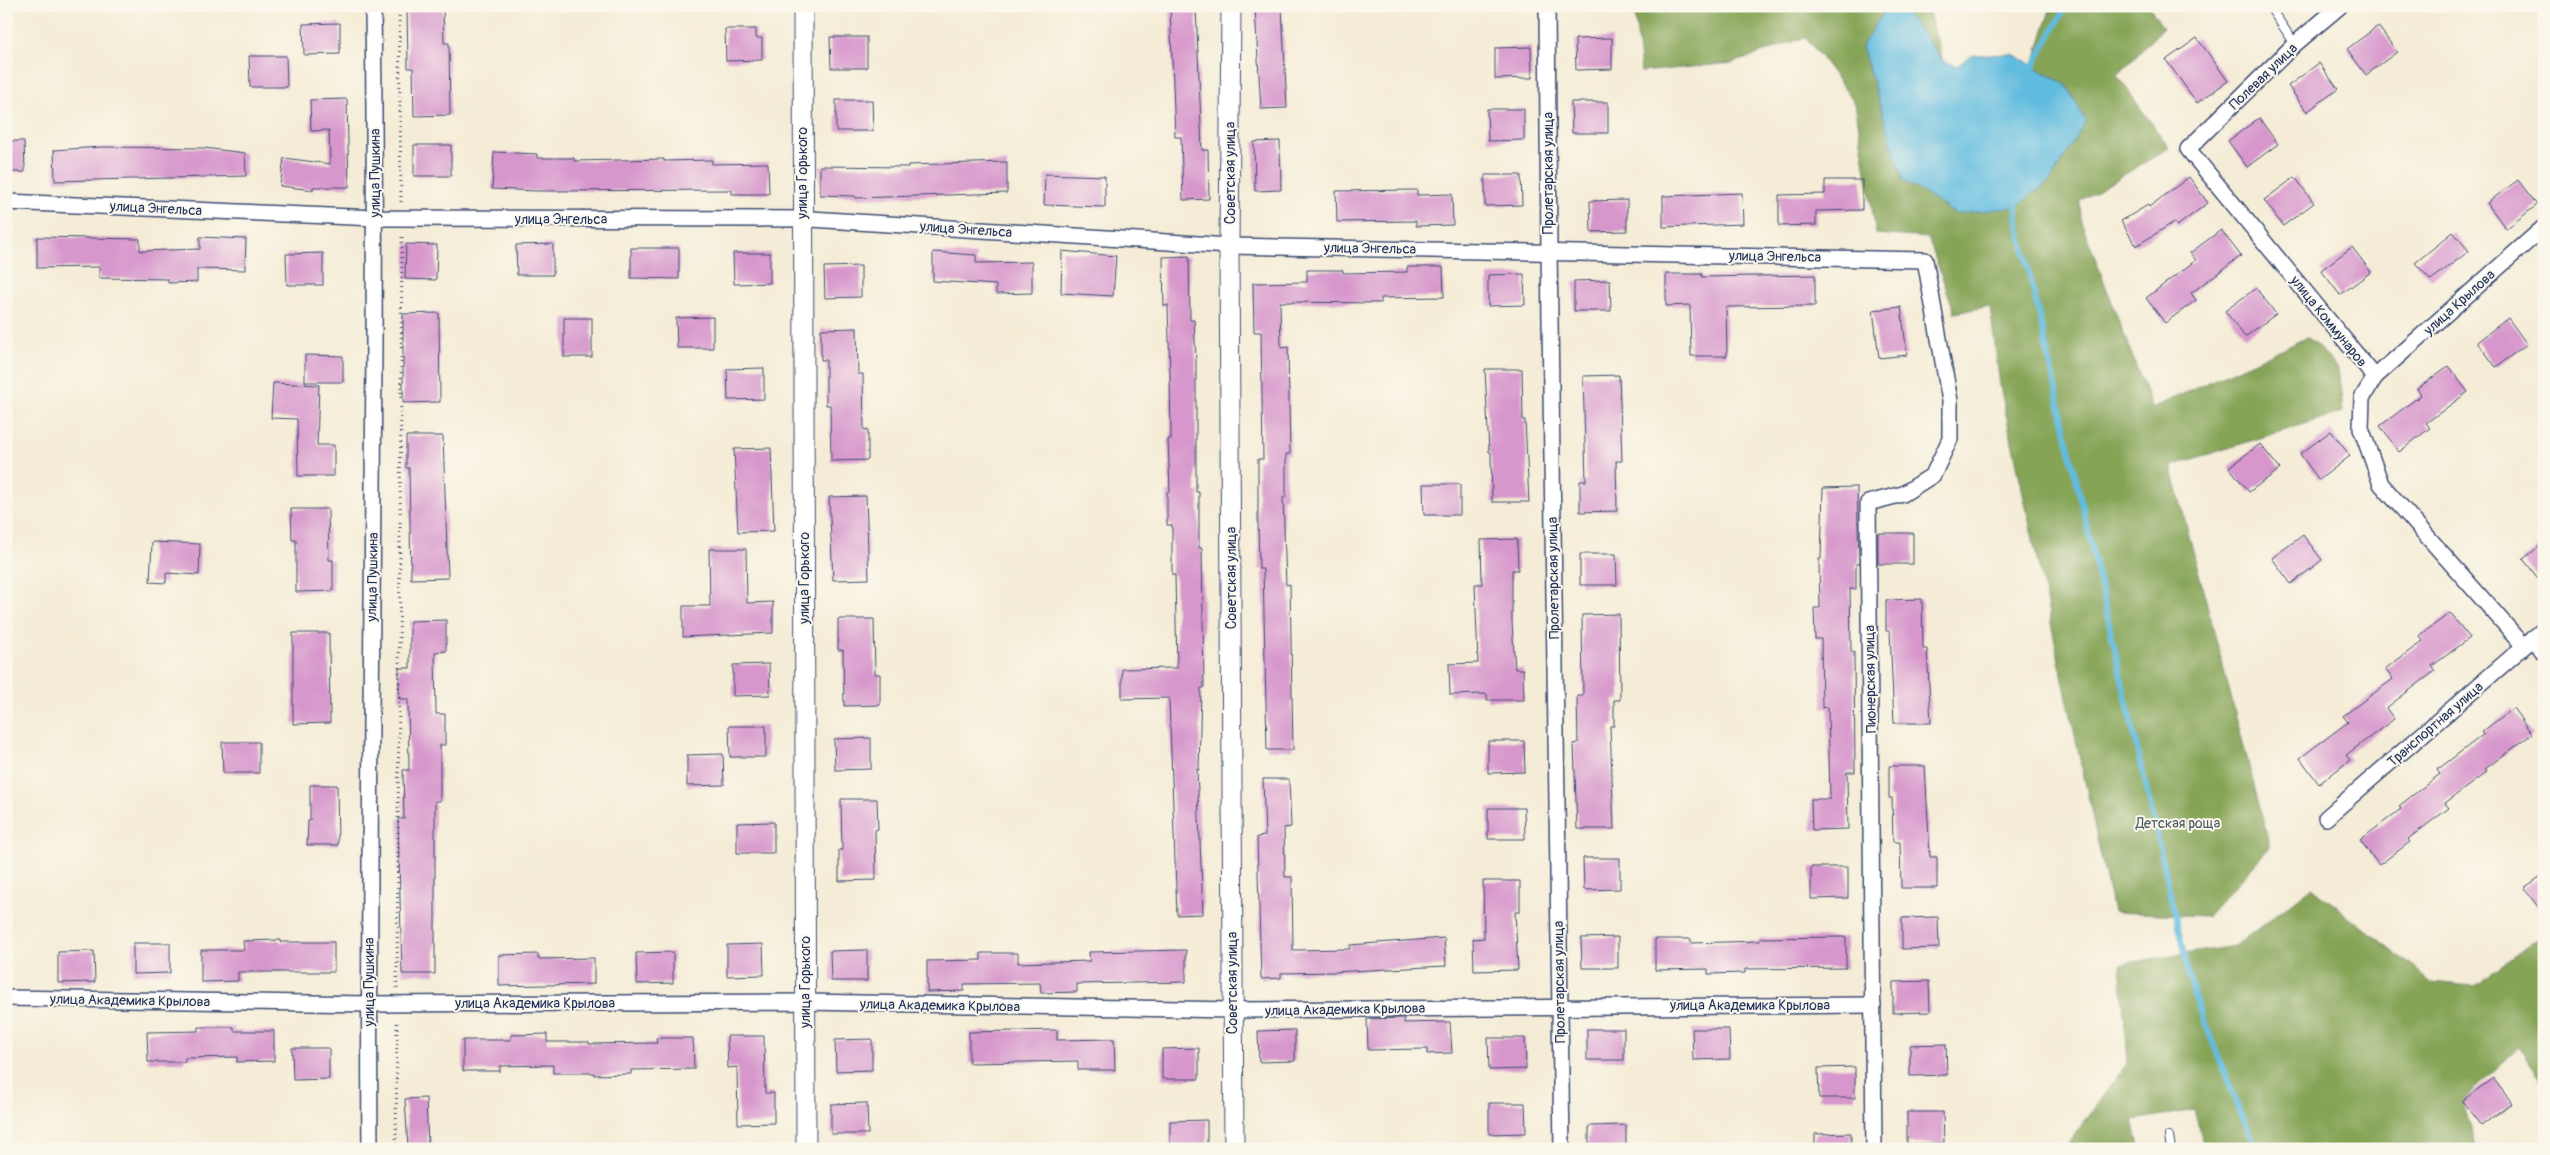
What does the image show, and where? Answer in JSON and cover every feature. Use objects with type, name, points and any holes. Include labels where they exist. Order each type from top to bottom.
[{"type":"street","name":"улица Пушкина","points":[[370,1149],[368,1004],[376,218],[373,6]]},
{"type":"street","name":"улица Горького","points":[[803,6],[802,220],[806,1149]]},
{"type":"street","name":"Советская улица","points":[[1231,6],[1232,1010],[1234,1149]]},
{"type":"street","name":"Пролетарская улица","points":[[1547,6],[1548,251],[1562,1149]]},
{"type":"street","name":"Полевая улица","points":[[2188,149],[2295,44],[2340,6]]},
{"type":"street","name":"улица Коммунаров","points":[[2188,149],[2375,377],[2362,398],[2361,428],[2381,484],[2534,638],[2544,653]]},
{"type":"street","name":"улица Энгельса","points":[[6,202],[376,218],[802,220],[1230,246],[1925,260]]},
{"type":"street","name":"улица Крылова","points":[[2375,377],[2544,227]]},
{"type":"street","name":"Пионерская улица","points":[[1874,1149],[1868,503],[1903,494],[1933,476],[1950,439],[1950,401],[1925,260]]},
{"type":"street","name":"Транспортная улица","points":[[2326,818],[2534,638]]},
{"type":"street","name":"улица Академика Крылова","points":[[6,998],[368,1004],[805,1002],[1232,1010],[1873,1005]]},
{"type":"lane","points":[[2269,6],[2295,44]]},
{"type":"lane","points":[[2169,1136],[2171,1149]]},
{"type":"path","points":[[396,1149],[402,218],[399,6]]},
{"type":"green space","name":"Детская роща","points":[[1634,6],[1888,6],[1862,47],[1903,180],[1957,214],[2066,85],[2033,67],[2051,6],[2149,6],[2163,28],[2117,75],[2169,148],[2080,201],[2081,221],[2152,408],[2308,337],[2338,368],[2343,412],[2171,466],[2270,847],[2207,916],[2113,912],[2000,386],[1990,306],[1955,313],[1928,238],[1876,234],[1855,103],[1806,37],[1733,63],[1641,72]]},
{"type":"green space","points":[[1900,6],[1927,6],[1943,61]]},
{"type":"green space","points":[[2312,887],[2432,982],[2473,986],[2544,934],[2544,1083],[2519,1047],[2462,1101],[2476,1149],[2203,1149],[2195,1110],[2133,1120],[2140,1149],[2064,1149],[2128,1062],[2120,964],[2235,946]]},
{"type":"water","points":[[1888,6],[1900,6],[1943,61],[1957,66],[1972,55],[2013,54],[2066,85],[2086,121],[2050,181],[2015,207],[1956,214],[1903,180],[1862,46]]},
{"type":"building","points":[[407,6],[443,6],[444,43],[449,43],[450,115],[414,116],[413,68],[408,68]]},
{"type":"building","points":[[1170,6],[1196,6],[1202,150],[1208,150],[1209,199],[1183,200],[1181,137],[1175,137]]},
{"type":"building","points":[[1282,8],[1287,108],[1261,109],[1255,9]]},
{"type":"building","points":[[340,23],[340,54],[304,55],[303,24]]},
{"type":"building","points":[[2378,26],[2397,52],[2366,75],[2347,49]]},
{"type":"building","points":[[725,29],[756,29],[756,38],[762,38],[762,60],[726,61]]},
{"type":"building","points":[[830,37],[867,37],[867,68],[831,68]]},
{"type":"building","points":[[1612,38],[1612,69],[1576,70],[1575,39]]},
{"type":"building","points":[[2197,38],[2228,81],[2197,103],[2166,60]]},
{"type":"building","points":[[1531,47],[1532,78],[1495,79],[1495,48]]},
{"type":"building","points":[[249,56],[286,56],[287,87],[250,87]]},
{"type":"building","points":[[2319,63],[2338,89],[2307,112],[2288,86]]},
{"type":"building","points":[[347,99],[349,187],[313,187],[313,190],[280,186],[284,158],[330,164],[329,130],[311,131],[310,100]]},
{"type":"building","points":[[836,100],[872,100],[873,131],[836,131]]},
{"type":"building","points":[[1571,102],[1608,102],[1608,133],[1572,133]]},
{"type":"building","points":[[1487,109],[1524,109],[1524,140],[1488,141]]},
{"type":"building","points":[[2259,118],[2278,144],[2247,167],[2228,141]]},
{"type":"building","points":[[6,141],[24,141],[25,172],[6,172]]},
{"type":"building","points":[[1280,141],[1281,190],[1255,191],[1254,142]]},
{"type":"building","points":[[414,145],[451,145],[451,176],[414,176]]},
{"type":"building","points":[[102,147],[204,148],[245,153],[246,176],[55,181],[54,150]]},
{"type":"building","points":[[494,152],[537,154],[537,158],[574,158],[574,161],[664,159],[664,161],[712,160],[712,164],[768,163],[769,194],[732,194],[732,190],[537,191],[492,189]]},
{"type":"building","points":[[1007,162],[1007,193],[856,198],[855,196],[820,195],[820,166],[908,167],[908,165]]},
{"type":"building","points":[[1045,174],[1105,176],[1105,207],[1044,205]]},
{"type":"building","points":[[1485,175],[1521,175],[1522,205],[1485,206]]},
{"type":"building","points":[[2189,177],[2208,203],[2177,226],[2174,222],[2136,246],[2121,221],[2148,205],[2149,207]]},
{"type":"building","points":[[2295,177],[2314,203],[2283,226],[2264,200]]},
{"type":"building","points":[[1825,180],[1862,180],[1862,210],[1816,211],[1816,225],[1779,226],[1779,195],[1825,194]]},
{"type":"building","points":[[2518,180],[2537,205],[2506,229],[2487,203]]},
{"type":"building","points":[[1417,190],[1417,195],[1452,194],[1453,225],[1416,226],[1416,221],[1337,222],[1336,191]]},
{"type":"building","points":[[1742,193],[1743,224],[1663,227],[1663,196]]},
{"type":"building","points":[[1627,200],[1627,231],[1591,232],[1590,201]]},
{"type":"building","points":[[2221,230],[2241,256],[2191,293],[2196,300],[2165,323],[2146,298],[2196,260],[2190,253]]},
{"type":"building","points":[[2453,232],[2469,251],[2431,280],[2415,263]]},
{"type":"building","points":[[37,237],[140,239],[140,251],[200,249],[200,237],[246,239],[245,270],[197,269],[197,282],[168,283],[168,279],[99,278],[99,267],[37,268]]},
{"type":"building","points":[[406,244],[437,245],[436,280],[405,279]]},
{"type":"building","points":[[553,244],[553,275],[517,275],[516,245]]},
{"type":"building","points":[[2352,247],[2371,272],[2340,295],[2321,270]]},
{"type":"building","points":[[631,248],[679,248],[679,279],[631,278]]},
{"type":"building","points":[[1062,251],[1116,256],[1113,296],[1061,293]]},
{"type":"building","points":[[933,252],[976,255],[976,263],[1032,262],[1032,293],[996,294],[996,285],[933,281]]},
{"type":"building","points":[[323,253],[323,285],[287,285],[286,254]]},
{"type":"building","points":[[733,253],[770,253],[770,283],[734,284]]},
{"type":"building","points":[[1189,256],[1190,320],[1194,320],[1196,360],[1196,492],[1199,492],[1199,548],[1202,548],[1204,688],[1201,688],[1199,770],[1197,769],[1203,914],[1177,915],[1169,698],[1122,699],[1122,669],[1177,668],[1175,575],[1172,575],[1172,525],[1167,525],[1167,492],[1170,492],[1168,439],[1171,439],[1168,305],[1164,306],[1163,257]]},
{"type":"building","points":[[861,266],[861,297],[825,298],[824,267]]},
{"type":"building","points":[[1407,267],[1443,267],[1444,297],[1381,298],[1381,303],[1280,302],[1281,348],[1288,347],[1290,454],[1286,454],[1286,497],[1283,497],[1286,585],[1290,584],[1293,750],[1267,750],[1263,569],[1259,569],[1258,521],[1258,459],[1263,459],[1261,332],[1254,332],[1253,283],[1307,282],[1307,270],[1343,270],[1343,273],[1407,272]]},
{"type":"building","points":[[1524,274],[1525,305],[1488,306],[1488,275]]},
{"type":"building","points":[[1666,274],[1702,274],[1702,277],[1815,275],[1815,306],[1726,307],[1727,356],[1691,356],[1690,305],[1666,306]]},
{"type":"building","points":[[1610,280],[1611,311],[1574,311],[1574,281]]},
{"type":"building","points":[[2256,288],[2276,314],[2245,337],[2225,311]]},
{"type":"building","points":[[1901,307],[1907,355],[1879,358],[1873,310]]},
{"type":"building","points":[[439,313],[440,402],[403,403],[403,314]]},
{"type":"building","points":[[713,317],[713,348],[677,348],[676,318]]},
{"type":"building","points":[[564,318],[592,318],[592,357],[564,357]]},
{"type":"building","points":[[2508,318],[2527,344],[2496,367],[2477,342]]},
{"type":"building","points":[[857,328],[858,374],[863,374],[864,430],[868,429],[868,460],[831,461],[830,405],[826,405],[826,360],[821,360],[821,329]]},
{"type":"building","points":[[305,355],[343,356],[343,382],[305,382]]},
{"type":"building","points":[[2448,366],[2468,392],[2426,423],[2430,428],[2399,452],[2380,426],[2421,395],[2417,389]]},
{"type":"building","points":[[764,368],[764,399],[728,400],[727,369]]},
{"type":"building","points":[[1485,369],[1522,369],[1523,420],[1525,420],[1529,502],[1492,502],[1491,452],[1489,452]]},
{"type":"building","points":[[1619,375],[1622,461],[1616,461],[1617,511],[1580,512],[1580,481],[1586,481],[1583,376]]},
{"type":"building","points":[[273,383],[319,385],[317,445],[334,445],[334,476],[298,476],[297,419],[271,418]]},
{"type":"building","points":[[2331,431],[2350,456],[2319,480],[2300,454]]},
{"type":"building","points":[[406,436],[443,436],[448,578],[411,579],[409,468],[406,468]]},
{"type":"building","points":[[2260,444],[2280,469],[2249,492],[2229,467]]},
{"type":"building","points":[[771,448],[774,531],[738,532],[734,449]]},
{"type":"building","points":[[1423,484],[1460,484],[1460,515],[1424,515]]},
{"type":"building","points":[[1857,487],[1859,564],[1856,564],[1856,589],[1850,589],[1851,652],[1854,652],[1855,772],[1847,772],[1848,829],[1812,830],[1811,799],[1830,799],[1828,707],[1822,708],[1821,639],[1815,639],[1814,608],[1820,608],[1819,559],[1821,559],[1823,488]]},
{"type":"building","points":[[866,496],[869,579],[833,580],[829,497]]},
{"type":"building","points":[[291,509],[328,509],[329,560],[333,560],[333,591],[296,592],[296,540],[292,540]]},
{"type":"building","points":[[1878,533],[1913,533],[1913,564],[1878,564]]},
{"type":"building","points":[[2303,535],[2322,560],[2291,584],[2272,558]]},
{"type":"building","points":[[1517,539],[1518,570],[1512,570],[1512,622],[1515,669],[1523,669],[1524,700],[1487,700],[1487,694],[1450,695],[1449,664],[1478,663],[1475,584],[1482,584],[1481,540]]},
{"type":"building","points":[[152,542],[200,544],[199,575],[166,573],[166,583],[150,582]]},
{"type":"building","points":[[2544,543],[2544,586],[2523,559]]},
{"type":"building","points":[[709,549],[746,549],[747,603],[773,602],[773,633],[683,637],[683,606],[710,606]]},
{"type":"building","points":[[1580,554],[1616,554],[1617,585],[1580,585]]},
{"type":"building","points":[[1922,599],[1923,649],[1927,649],[1931,723],[1894,723],[1890,631],[1886,631],[1886,600]]},
{"type":"building","points":[[2450,613],[2470,638],[2432,666],[2435,671],[2386,708],[2394,719],[2346,755],[2350,760],[2319,784],[2300,758],[2348,722],[2343,716],[2393,679],[2385,669],[2423,641],[2419,636]]},
{"type":"building","points":[[1619,614],[1620,700],[1614,700],[1614,726],[1610,726],[1614,829],[1577,829],[1574,744],[1578,743],[1577,696],[1583,696],[1582,615]]},
{"type":"building","points":[[838,619],[874,619],[875,674],[880,674],[880,705],[844,706],[843,650],[838,650]]},
{"type":"building","points":[[446,620],[446,651],[435,652],[436,714],[445,714],[445,745],[440,745],[440,801],[435,801],[435,974],[402,974],[398,819],[404,819],[403,770],[409,770],[408,699],[399,699],[399,668],[410,668],[410,621]]},
{"type":"building","points":[[293,633],[329,633],[330,723],[293,724]]},
{"type":"building","points":[[769,664],[770,695],[733,696],[733,665]]},
{"type":"building","points":[[2513,708],[2532,734],[2485,769],[2487,772],[2445,803],[2449,808],[2408,839],[2410,842],[2379,865],[2360,840],[2401,809],[2399,806],[2440,774],[2437,770],[2484,734],[2482,732]]},
{"type":"building","points":[[729,726],[766,726],[766,757],[730,757]]},
{"type":"building","points":[[871,738],[871,769],[835,770],[834,739]]},
{"type":"building","points":[[1488,741],[1524,741],[1525,772],[1488,773]]},
{"type":"building","points":[[222,742],[259,742],[259,773],[223,773]]},
{"type":"building","points":[[723,754],[724,785],[687,786],[687,755]]},
{"type":"building","points":[[1889,766],[1925,766],[1930,857],[1937,857],[1937,888],[1901,888],[1900,842],[1893,842],[1892,798],[1889,798]]},
{"type":"building","points":[[1263,779],[1289,779],[1291,827],[1284,828],[1285,877],[1292,877],[1293,950],[1350,949],[1350,945],[1444,938],[1446,966],[1281,973],[1281,978],[1261,979],[1257,837],[1265,836]]},
{"type":"building","points":[[310,785],[337,785],[338,845],[307,845],[308,821],[310,821]]},
{"type":"building","points":[[841,799],[877,799],[878,829],[875,830],[876,880],[839,881],[839,850],[842,850]]},
{"type":"building","points":[[1488,808],[1524,808],[1525,839],[1488,839]]},
{"type":"building","points":[[774,822],[774,853],[737,853],[737,823]]},
{"type":"building","points":[[1583,858],[1620,858],[1620,889],[1584,890]]},
{"type":"building","points":[[1811,867],[1848,867],[1848,898],[1811,899]]},
{"type":"building","points":[[2544,874],[2544,915],[2524,888]]},
{"type":"building","points":[[1483,881],[1520,881],[1520,912],[1515,912],[1518,970],[1474,971],[1473,939],[1484,938]]},
{"type":"building","points":[[1938,917],[1939,948],[1902,949],[1902,918]]},
{"type":"building","points":[[1618,937],[1618,968],[1582,968],[1581,938]]},
{"type":"building","points":[[1846,937],[1846,968],[1745,969],[1745,973],[1708,974],[1708,969],[1655,970],[1655,939],[1691,939],[1691,943],[1760,941],[1760,938]]},
{"type":"building","points":[[280,940],[280,942],[334,942],[334,972],[238,972],[238,981],[201,982],[201,950],[244,950],[243,941]]},
{"type":"building","points":[[133,943],[170,943],[170,973],[133,974]]},
{"type":"building","points":[[763,944],[764,975],[727,976],[727,945]]},
{"type":"building","points":[[867,950],[867,981],[831,981],[830,951]]},
{"type":"building","points":[[1186,950],[1186,982],[1077,984],[1077,992],[1041,993],[1040,983],[964,984],[964,991],[927,992],[927,961],[981,960],[981,953],[1018,953],[1018,963],[1090,961],[1089,952]]},
{"type":"building","points":[[94,951],[95,982],[58,983],[58,952]]},
{"type":"building","points":[[673,952],[673,983],[637,984],[636,953]]},
{"type":"building","points":[[538,954],[538,959],[594,958],[594,984],[499,986],[499,955]]},
{"type":"building","points":[[1929,981],[1930,1012],[1893,1013],[1893,982]]},
{"type":"building","points":[[1404,1018],[1404,1023],[1450,1022],[1452,1053],[1427,1054],[1427,1049],[1368,1050],[1367,1019]]},
{"type":"building","points":[[198,1027],[234,1027],[234,1031],[274,1031],[274,1061],[237,1062],[237,1057],[185,1058],[185,1062],[148,1062],[147,1032],[198,1031]]},
{"type":"building","points":[[1587,1029],[1624,1029],[1624,1060],[1587,1060]]},
{"type":"building","points":[[1692,1029],[1729,1029],[1730,1059],[1693,1060]]},
{"type":"building","points":[[1057,1030],[1057,1040],[1114,1039],[1115,1070],[1078,1070],[1078,1061],[969,1063],[969,1032]]},
{"type":"building","points":[[1295,1030],[1295,1061],[1259,1062],[1258,1031]]},
{"type":"building","points":[[547,1034],[547,1042],[589,1042],[589,1044],[657,1043],[656,1038],[693,1038],[694,1069],[631,1070],[631,1074],[594,1075],[594,1073],[553,1073],[553,1065],[500,1066],[500,1071],[463,1071],[463,1040],[511,1040],[511,1035]]},
{"type":"building","points":[[727,1036],[764,1036],[765,1093],[774,1093],[774,1123],[738,1124],[737,1067],[728,1068]]},
{"type":"building","points":[[1488,1038],[1525,1038],[1526,1069],[1489,1070]]},
{"type":"building","points":[[872,1039],[872,1070],[836,1071],[835,1040]]},
{"type":"building","points":[[1946,1044],[1947,1075],[1910,1076],[1910,1045]]},
{"type":"building","points":[[292,1048],[329,1048],[329,1079],[293,1080]]},
{"type":"building","points":[[1199,1048],[1199,1079],[1162,1079],[1162,1049]]},
{"type":"building","points":[[1855,1067],[1855,1098],[1819,1098],[1818,1068]]},
{"type":"building","points":[[2493,1078],[2512,1103],[2481,1126],[2462,1101]]},
{"type":"building","points":[[426,1098],[428,1147],[408,1148],[405,1099]]},
{"type":"building","points":[[867,1103],[868,1134],[831,1134],[831,1104]]},
{"type":"building","points":[[1489,1103],[1525,1103],[1526,1133],[1489,1134]]},
{"type":"building","points":[[1907,1112],[1943,1112],[1944,1143],[1907,1144]]},
{"type":"building","points":[[1207,1120],[1207,1149],[1170,1149],[1170,1121]]},
{"type":"building","points":[[1626,1125],[1626,1149],[1589,1149],[1589,1126]]},
{"type":"building","points":[[1851,1133],[1851,1149],[1815,1149],[1815,1134]]},
{"type":"waterway","points":[[2033,73],[2033,67],[2066,6]]},
{"type":"waterway","points":[[2016,202],[2018,223],[2193,993],[2255,1149]]}]
